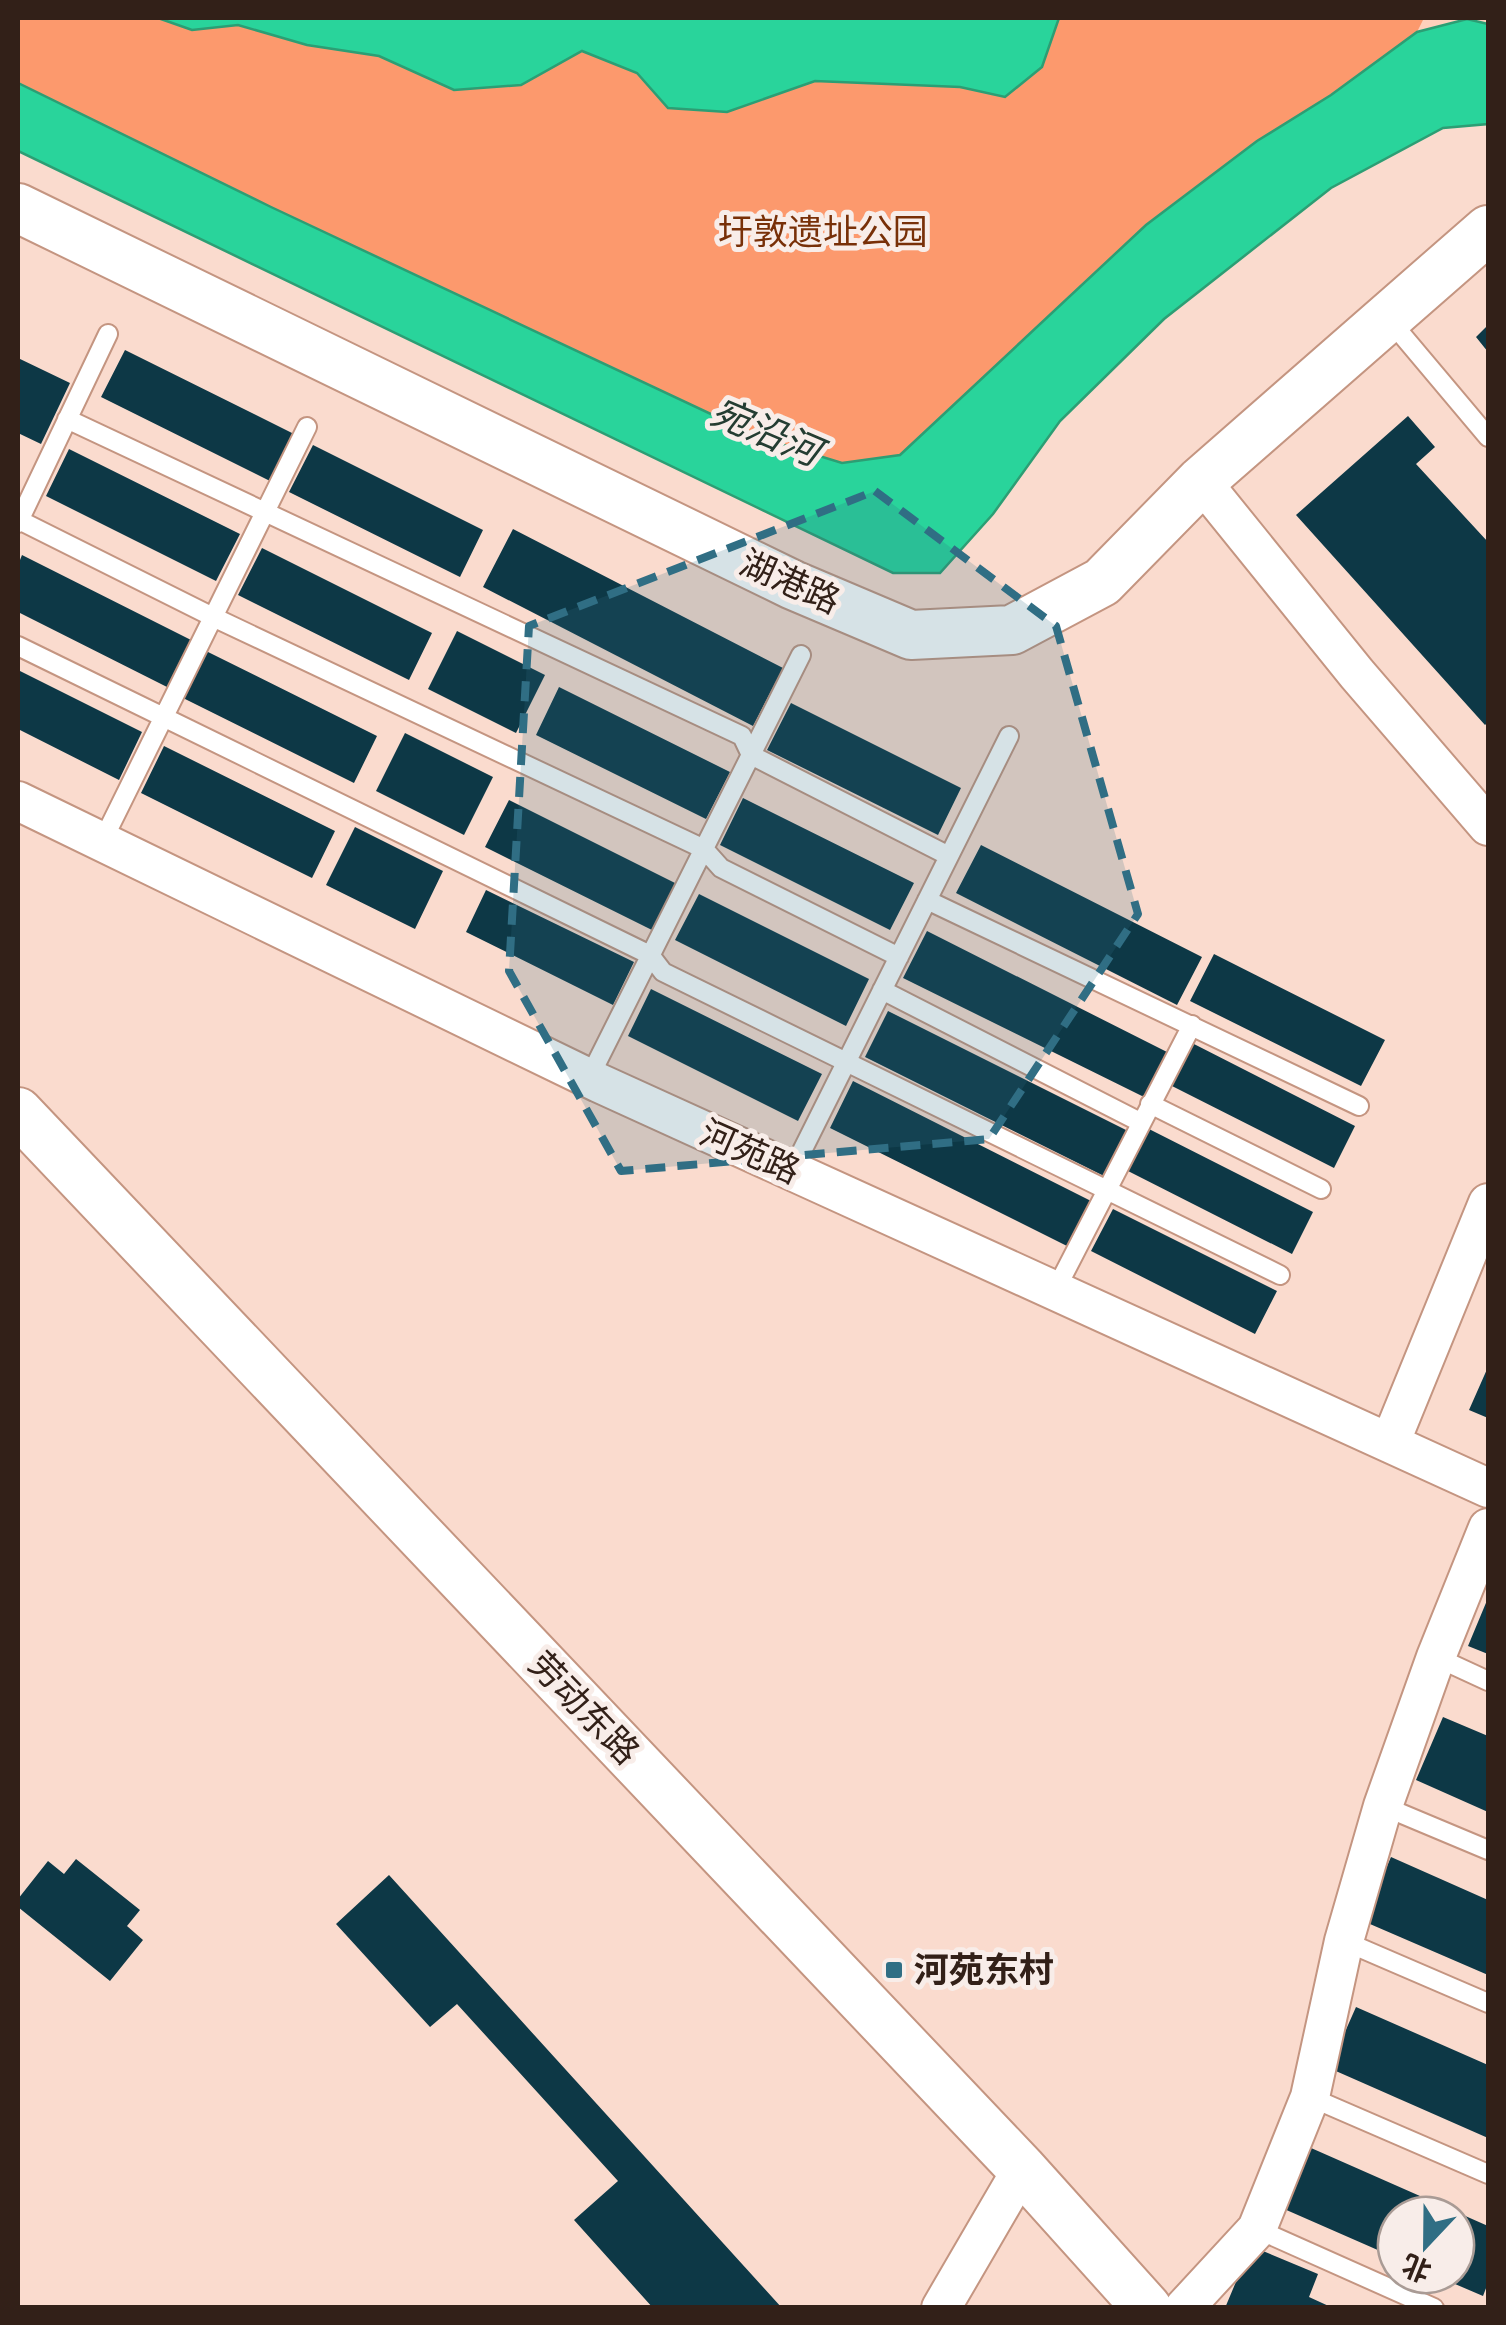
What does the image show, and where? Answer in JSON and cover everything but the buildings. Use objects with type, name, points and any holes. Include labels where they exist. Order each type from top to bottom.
[{"type":"street","name":"湖港路","points":[[18,208],[792,585],[912,635],[1012,630],[1102,582],[1202,481],[1488,230]]},
{"type":"street","points":[[1202,481],[1357,674],[1488,826]]},
{"type":"street","name":"河苑路","points":[[18,801],[588,1078],[1488,1488]]},
{"type":"street","name":"劳动东路","points":[[18,1112],[1022,2169],[1147,2308]]},
{"type":"street","points":[[1390,1443],[1488,1203]]},
{"type":"street","points":[[1184,2308],[1257,2229],[1310,2097],[1344,1941],[1384,1806],[1436,1657],[1488,1528]]},
{"type":"street","points":[[940,2308],[1022,2169]]},
{"type":"lane","points":[[1387,317],[1488,436]]},
{"type":"lane","points":[[108,334],[18,522],[704,849],[721,868],[899,957]]},
{"type":"lane","points":[[67,419],[742,736],[751,755],[949,856]]},
{"type":"lane","points":[[102,842],[307,427]]},
{"type":"lane","points":[[18,646],[650,954],[663,972],[1280,1275]]},
{"type":"lane","points":[[588,1078],[802,656]]},
{"type":"lane","points":[[792,1171],[1009,736]]},
{"type":"lane","points":[[927,900],[1360,1106]]},
{"type":"lane","points":[[882,990],[1140,1122]]},
{"type":"lane","points":[[1055,1290],[1192,1024]]},
{"type":"lane","points":[[1150,1104],[1320,1189]]},
{"type":"lane","points":[[1436,1657],[1488,1681]]},
{"type":"lane","points":[[1384,1806],[1488,1850]]},
{"type":"lane","points":[[1344,1941],[1488,2003]]},
{"type":"lane","points":[[1310,2097],[1488,2174]]},
{"type":"lane","points":[[1257,2229],[1434,2308]]},
{"type":"highlighted area","points":[[875,491],[1056,626],[1138,914],[989,1139],[621,1171],[509,971],[529,626]]},
{"type":"shaded area","points":[[158,18],[1059,18],[1042,67],[1005,97],[960,87],[815,81],[727,112],[668,108],[637,73],[582,51],[521,85],[454,90],[379,56],[307,45],[238,25],[192,30]]},
{"type":"shaded area","points":[[1424,18],[1488,18],[1488,31],[1417,32]]},
{"type":"shaded area","points":[[1467,19],[1488,24],[1488,124],[1443,128],[1331,188],[1164,319],[1060,421],[993,514],[940,573],[893,573],[18,151],[18,83],[764,439],[842,463],[900,455],[1146,225],[1257,141],[1331,95],[1417,32]]},
{"type":"green space","name":"圩敦遗址公园","points":[[18,18],[1424,18],[1417,32],[1331,95],[1257,141],[1146,225],[900,455],[842,463],[764,439],[18,127]]},
{"type":"place","name":"河苑东村","points":[[894,1970]]},
{"type":"water label","name":"宛沿河","points":[[766,432]]}]
